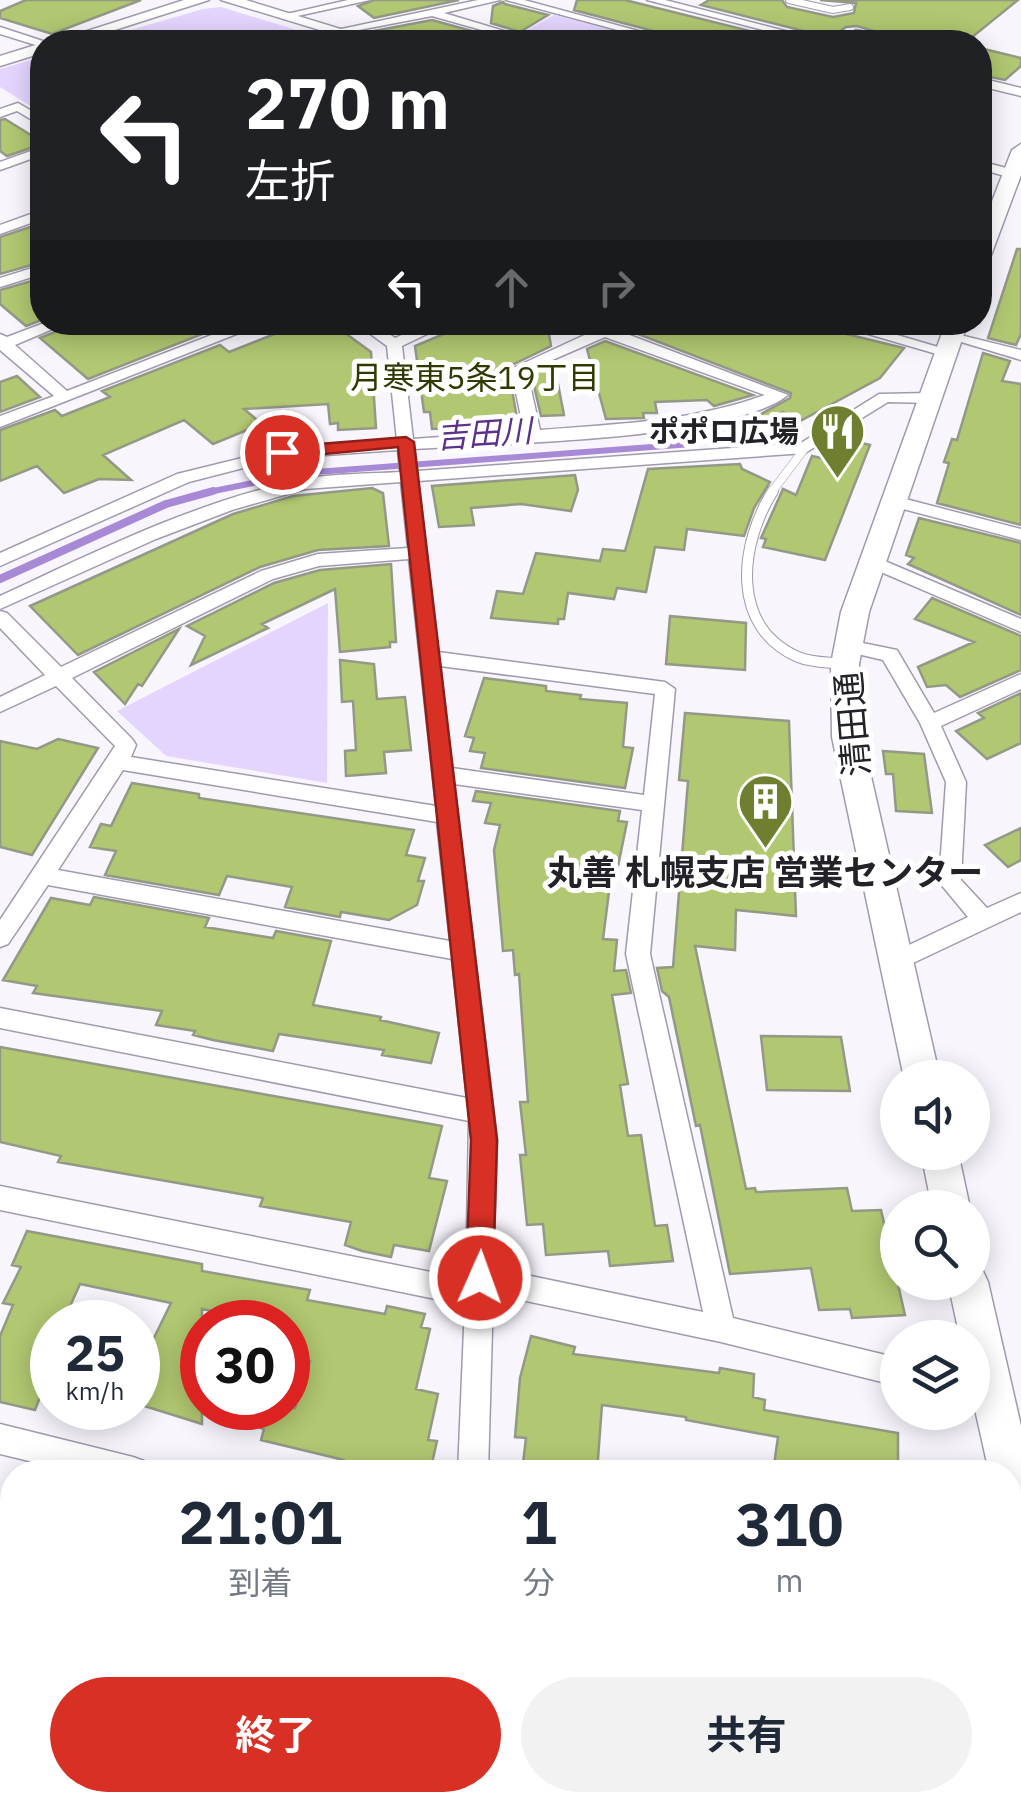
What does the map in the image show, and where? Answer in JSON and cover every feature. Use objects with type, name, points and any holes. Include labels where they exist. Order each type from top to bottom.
[{"type":"street","points":[[101,30],[201,0]]},
{"type":"street","points":[[229,0],[334,30]]},
{"type":"street","points":[[284,16],[365,0]]},
{"type":"street","points":[[343,30],[495,0]]},
{"type":"street","points":[[511,0],[627,30]]},
{"type":"street","points":[[652,0],[773,30]]},
{"type":"street","points":[[429,13],[491,30]]},
{"type":"street","points":[[0,30],[30,41]]},
{"type":"street","points":[[0,61],[30,50]]},
{"type":"street","points":[[992,85],[1021,92]]},
{"type":"street","points":[[0,113],[18,107],[30,114]]},
{"type":"street","points":[[0,166],[30,156]]},
{"type":"street","points":[[992,164],[1018,161]]},
{"type":"street","points":[[992,209],[1018,161]]},
{"type":"street","points":[[0,230],[30,219]]},
{"type":"street","points":[[992,222],[1021,230]]},
{"type":"street","points":[[0,284],[30,273]]},
{"type":"street","points":[[30,333],[2,342],[64,397]]},
{"type":"street","points":[[0,422],[226,335]]},
{"type":"street","points":[[380,335],[394,344],[411,472],[484,1140],[473,1460]]},
{"type":"street","points":[[394,344],[415,335]]},
{"type":"street","points":[[532,434],[519,370],[596,335]]},
{"type":"street","points":[[0,560],[183,478],[282,452],[661,426],[720,417],[780,396],[611,335]]},
{"type":"street","points":[[952,336],[1021,355]]},
{"type":"street","name":"清田通","points":[[918,1060],[847,737],[846,655],[873,562],[952,336]]},
{"type":"street","points":[[0,602],[200,512],[246,496],[305,484],[411,472],[804,448],[884,397],[931,398]]},
{"type":"street","points":[[894,501],[1021,535]]},
{"type":"street","points":[[0,705],[292,566],[318,560],[417,553]]},
{"type":"street","points":[[873,562],[1021,626]]},
{"type":"street","points":[[0,617],[126,745],[0,938]]},
{"type":"street","points":[[846,655],[890,655],[930,724],[956,782],[950,882],[984,921]]},
{"type":"street","points":[[432,658],[665,690],[638,954],[721,1329]]},
{"type":"street","points":[[930,724],[1021,681]]},
{"type":"street","points":[[118,762],[447,816]]},
{"type":"street","points":[[446,774],[652,804]]},
{"type":"street","points":[[41,875],[462,952]]},
{"type":"street","points":[[896,962],[1021,902]]},
{"type":"street","points":[[0,1018],[481,1112]]},
{"type":"street","points":[[2,1205],[721,1329],[880,1368]]},
{"type":"street","points":[[990,1414],[1006,1460]]},
{"type":"street","points":[[0,1439],[85,1460]]},
{"type":"lane","points":[[789,0],[834,10],[850,7]]},
{"type":"lane","points":[[802,0],[833,3]]},
{"type":"lane","points":[[804,448],[788,464],[748,537],[746,594],[756,624],[783,648],[799,657],[846,655]]},
{"type":"shaded area","points":[[221,7],[296,30],[131,30]]},
{"type":"shaded area","points":[[554,15],[611,30],[527,30]]},
{"type":"shaded area","points":[[30,60],[30,106],[0,87],[0,69]]},
{"type":"shaded area","points":[[328,603],[327,783],[166,756],[117,711]]},
{"type":"building","points":[[26,0],[141,0],[62,30],[39,30],[0,18],[0,11]]},
{"type":"building","points":[[374,0],[459,0],[374,18],[358,6]]},
{"type":"building","points":[[577,0],[625,0],[746,30],[650,30],[574,10]]},
{"type":"building","points":[[709,0],[782,0],[787,7],[833,17],[854,13],[856,3],[820,0],[1018,0],[981,30],[870,30],[857,26],[799,30],[701,5]]},
{"type":"building","points":[[503,2],[548,15],[523,30],[514,30],[491,23],[493,6]]},
{"type":"building","points":[[432,20],[468,30],[379,30]]},
{"type":"building","points":[[992,51],[1021,58],[1021,66],[1005,80],[992,77]]},
{"type":"building","points":[[5,119],[30,135],[30,148],[7,156],[0,151],[0,120]]},
{"type":"building","points":[[30,227],[30,265],[0,274],[0,237]]},
{"type":"building","points":[[1017,249],[1021,249],[1021,334],[1016,345],[988,338]]},
{"type":"building","points":[[30,281],[30,324],[26,326],[0,304],[0,290]]},
{"type":"building","points":[[47,335],[200,335],[88,379],[40,338]]},
{"type":"building","points":[[272,335],[348,335],[371,352],[376,428],[338,430],[338,423],[330,424],[328,404],[244,409],[262,424],[213,444],[184,420],[103,455],[131,480],[99,479],[64,493],[37,466],[0,481],[0,430],[55,410],[62,416],[110,397],[102,391],[220,345],[229,352]]},
{"type":"building","points":[[441,335],[549,335],[551,346],[508,367],[517,418],[463,421],[464,427],[432,429],[430,412],[424,412],[415,346]]},
{"type":"building","points":[[641,335],[850,335],[904,348],[880,378],[800,421],[783,412],[740,426],[733,421],[761,414],[790,398],[791,393]]},
{"type":"building","points":[[605,341],[753,395],[714,406],[707,400],[655,402],[657,413],[643,413],[644,418],[606,419],[587,349]]},
{"type":"building","points":[[983,353],[1010,361],[1002,381],[1021,384],[1021,525],[937,503],[949,463],[944,462],[952,439],[957,440]]},
{"type":"building","points":[[554,363],[564,415],[541,416],[531,373]]},
{"type":"building","points":[[17,376],[40,397],[0,412],[0,382]]},
{"type":"building","points":[[848,440],[870,445],[825,560],[763,547],[766,539],[761,538],[783,489],[796,495],[812,456],[839,462]]},
{"type":"building","points":[[740,464],[742,469],[770,482],[754,508],[744,536],[687,529],[684,550],[655,547],[646,592],[617,588],[614,599],[568,593],[564,619],[558,619],[558,624],[491,618],[497,591],[523,594],[536,553],[600,561],[603,549],[625,551],[648,469]]},
{"type":"building","points":[[575,475],[578,490],[571,511],[521,504],[471,508],[474,525],[439,527],[432,486]]},
{"type":"building","points":[[372,488],[383,493],[389,546],[318,550],[260,567],[78,655],[30,606],[233,514],[293,496]]},
{"type":"building","points":[[919,518],[1021,543],[1021,615],[908,564],[914,558],[906,555]]},
{"type":"building","points":[[391,564],[396,642],[390,642],[390,647],[340,652],[335,589],[262,624],[268,628],[191,665],[205,636],[187,626],[274,583],[320,570]]},
{"type":"building","points":[[932,598],[1021,636],[1021,670],[960,697],[946,685],[927,687],[918,667],[974,642],[915,619]]},
{"type":"building","points":[[670,616],[746,623],[745,670],[666,664]]},
{"type":"building","points":[[179,629],[142,686],[138,684],[125,704],[94,672]]},
{"type":"building","points":[[340,660],[374,664],[377,699],[405,697],[411,750],[384,752],[386,773],[346,776],[345,751],[356,750],[353,701],[342,702]]},
{"type":"building","points":[[484,678],[546,686],[546,691],[581,695],[580,699],[627,703],[623,747],[633,748],[625,788],[481,768],[485,753],[470,751],[474,738],[465,736]]},
{"type":"building","points":[[1021,693],[1021,743],[987,759],[956,731],[984,718],[978,713]]},
{"type":"building","points":[[685,713],[789,721],[796,916],[736,910],[735,950],[695,946],[746,1189],[755,1188],[756,1192],[847,1188],[852,1211],[880,1210],[880,1300],[902,1300],[905,1315],[852,1318],[850,1309],[819,1310],[811,1268],[730,1274],[700,1125],[696,1126],[669,997],[662,991],[657,968],[673,967],[688,781],[679,780]]},
{"type":"building","points":[[58,739],[98,748],[32,855],[0,847],[0,741],[37,749]]},
{"type":"building","points":[[883,751],[924,754],[932,813],[896,811],[893,774],[886,774]]},
{"type":"building","points":[[132,783],[199,794],[199,798],[414,830],[406,855],[425,858],[418,881],[424,881],[417,905],[389,920],[341,912],[340,917],[285,907],[292,887],[227,876],[219,895],[105,875],[116,851],[90,847],[101,824],[111,826]]},
{"type":"building","points":[[476,791],[620,811],[618,821],[627,822],[616,876],[611,876],[603,939],[617,940],[614,971],[626,970],[631,993],[612,995],[628,1084],[620,1085],[628,1136],[641,1135],[655,1226],[667,1225],[673,1261],[610,1266],[608,1251],[546,1255],[543,1224],[527,1225],[520,1155],[526,1155],[520,1102],[528,1102],[519,974],[515,975],[513,950],[503,951],[494,850],[500,825],[485,823],[491,803],[473,801]]},
{"type":"building","points":[[1021,828],[1021,860],[1008,867],[985,845]]},
{"type":"building","points":[[94,897],[209,918],[205,927],[273,938],[276,931],[331,941],[313,1005],[381,1017],[380,1020],[439,1033],[431,1063],[382,1055],[384,1050],[279,1034],[273,1051],[213,1040],[193,1035],[195,1031],[156,1025],[162,1011],[33,993],[37,986],[3,980],[51,898],[90,905]]},
{"type":"building","points":[[761,1036],[841,1037],[850,1091],[767,1090]]},
{"type":"building","points":[[0,1047],[442,1126],[429,1178],[447,1181],[429,1251],[394,1245],[391,1257],[362,1251],[345,1245],[351,1222],[260,1206],[263,1198],[58,1162],[61,1156],[0,1142]]},
{"type":"building","points":[[27,1231],[202,1264],[202,1271],[310,1290],[307,1300],[180,1300],[180,1417],[160,1411],[160,1325],[171,1303],[80,1284],[73,1300],[30,1300],[30,1409],[0,1402],[0,1336],[13,1305],[3,1303],[21,1267],[12,1265]]},
{"type":"building","points":[[310,1301],[385,1314],[387,1306],[425,1314],[421,1327],[430,1329],[416,1389],[438,1394],[428,1440],[437,1441],[433,1460],[344,1460],[261,1440],[264,1430],[310,1430]]},
{"type":"building","points":[[531,1336],[575,1347],[573,1354],[754,1374],[753,1397],[765,1400],[764,1410],[898,1433],[898,1460],[775,1460],[778,1437],[686,1417],[602,1405],[598,1460],[523,1460],[526,1438],[515,1437],[520,1378]]},
{"type":"waterway","name":"吉田川","points":[[211,492],[302,473],[692,444]]},
{"type":"waterway","name":"吉田川","points":[[0,579],[166,504],[211,492]]},
{"type":"waterway","name":"吉田川","points":[[204,493],[211,492]]},
{"type":"place","name":"ポポロ広場","points":[[838,481]]},
{"type":"place","name":"丸善 札幌支店 営業センター","points":[[765,851]]},
{"type":"district","name":"月寒東5条19丁目","points":[[475,378]]},
{"type":"route","points":[[282,452],[406,442],[484,1140],[480,1278]]}]
